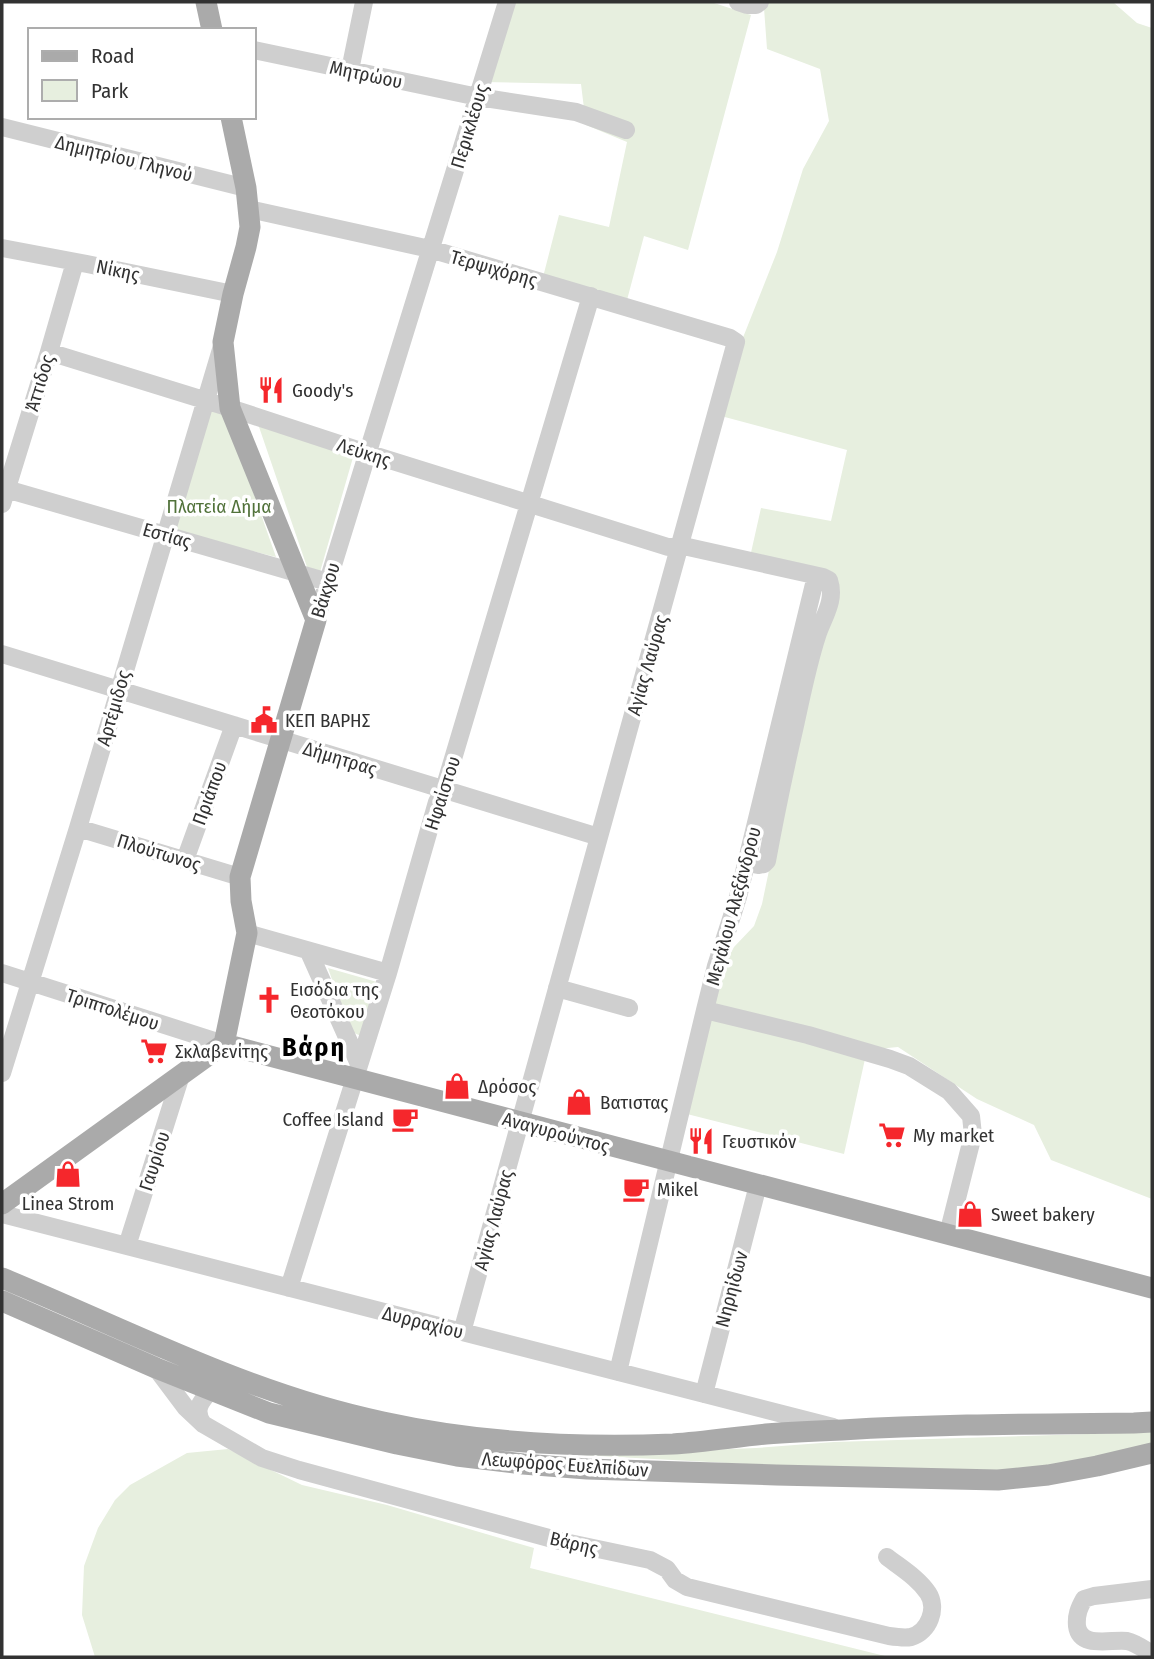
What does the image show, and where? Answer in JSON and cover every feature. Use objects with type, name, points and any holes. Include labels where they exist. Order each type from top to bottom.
[{"type":"main road","points":[[206,2],[212,28]]},
{"type":"main road","points":[[231,119],[250,227],[223,342],[230,408],[316,620]]},
{"type":"main road","name":"Βάκχου","points":[[247,933],[240,877],[316,620]]},
{"type":"main road","points":[[2,1204],[224,1044],[247,933]]},
{"type":"main road","name":"Αναγυρούντος","points":[[224,1044],[357,1071],[519,1122],[1152,1287]]},
{"type":"main road","name":"Λεωφόρος Ευελπίδων","points":[[2,1278],[199,1364],[269,1391],[394,1424],[491,1440],[607,1446],[677,1444],[844,1429],[1152,1422]]},
{"type":"main road","name":"Λεωφόρος Ευελπίδων","points":[[2,1301],[156,1368],[270,1413],[397,1444],[470,1457],[587,1469],[998,1480],[1048,1475],[1152,1453]]},
{"type":"street","points":[[350,70],[364,2]]},
{"type":"street","name":"Περικλέους","points":[[430,249],[507,2]]},
{"type":"street","name":"Μητρώου","points":[[256,50],[478,97],[576,112],[626,130]]},
{"type":"street","name":"Δημητρίου Γληνού","points":[[2,127],[247,199]]},
{"type":"street","name":"Τερψιχόρης","points":[[247,199],[591,296],[736,342]]},
{"type":"street","name":"Νίκης","points":[[2,248],[233,294]]},
{"type":"street","name":"Βάκχου","points":[[316,620],[430,249]]},
{"type":"street","name":"Άττιδος","points":[[4,496],[75,262]]},
{"type":"street","name":"Ηφαίστου","points":[[289,1288],[388,973],[437,802],[444,789],[591,296]]},
{"type":"street","name":"Αρτέμιδος","points":[[2,1073],[223,342]]},
{"type":"street","name":"Αγίας Λαύρας","points":[[462,1332],[736,342]]},
{"type":"street","name":"Λεύκης","points":[[49,352],[668,547],[679,547]]},
{"type":"street","name":"Εστίας","points":[[4,496],[165,534],[328,582]]},
{"type":"street","name":"Μεγάλου Αλεξάνδρου","points":[[618,1372],[705,1010],[716,966],[733,918],[816,576],[679,547]]},
{"type":"street","name":"Δήμητρας","points":[[2,654],[599,837]]},
{"type":"street","name":"Πριάπου","points":[[185,860],[234,725]]},
{"type":"street","name":"Πλούτωνος","points":[[78,828],[240,877]]},
{"type":"street","points":[[247,933],[388,973]]},
{"type":"street","points":[[309,952],[357,1071]]},
{"type":"street","name":"Τριπτολέμου","points":[[2,974],[224,1044]]},
{"type":"street","points":[[557,988],[629,1008]]},
{"type":"street","points":[[705,1010],[808,1035],[890,1059],[909,1066],[949,1091],[971,1116],[973,1135],[948,1234]]},
{"type":"street","name":"Γαυρίου","points":[[127,1246],[181,1075]]},
{"type":"street","name":"Νηρηίδων","points":[[704,1394],[758,1185]]},
{"type":"street","name":"Δυρραχίου","points":[[2,1214],[844,1429]]},
{"type":"street","name":"Βάρης","points":[[156,1368],[186,1408],[203,1424],[262,1458],[560,1541],[650,1560],[667,1569],[675,1580],[687,1587],[889,1636],[909,1637],[921,1633],[929,1622],[933,1608],[929,1594],[887,1557]]},
{"type":"street","points":[[203,1424],[198,1417],[198,1409],[211,1390]]},
{"type":"street","points":[[1152,1589],[1084,1599],[1077,1616],[1078,1631],[1082,1637],[1095,1641],[1128,1641],[1152,1654]]},
{"type":"green space","points":[[515,2],[711,2],[751,15],[688,250],[644,236],[627,300],[543,277],[559,215],[609,227],[627,142],[586,125],[581,84],[484,82]]},
{"type":"green space","points":[[766,2],[1113,2],[1137,23],[1152,28],[1152,1199],[1051,1160],[1034,1125],[977,1099],[898,1047],[867,1050],[844,1154],[687,1114],[720,973],[734,947],[754,926],[762,904],[814,654],[837,591],[750,557],[761,508],[831,521],[847,450],[721,416],[742,340],[777,252],[803,169],[829,121],[820,69],[767,49],[764,8]]},
{"type":"green space","name":"Πλατεία Δήμα","points":[[210,411],[226,415],[276,557],[173,531]]},
{"type":"green space","name":"Πλατεία Δήμα","points":[[258,424],[354,454],[320,572],[307,567]]},
{"type":"green space","points":[[328,968],[377,982],[361,1036],[350,1031]]},
{"type":"green space","points":[[1152,1432],[1152,1447],[1035,1472],[909,1473],[581,1455],[834,1442]]},
{"type":"green space","points":[[228,1449],[302,1485],[387,1505],[534,1548],[530,1568],[889,1657],[95,1657],[82,1615],[84,1566],[98,1528],[115,1500],[130,1485],[187,1453]]},
{"type":"place","name":"Goody's","points":[[271,390]]},
{"type":"place","name":"ΚΕΠ ΒΑΡΗΣ","points":[[264,720]]},
{"type":"place","name":"Εισόδια της Θεοτόκου","points":[[269,1000]]},
{"type":"place","name":"Σκλαβενίτης","points":[[154,1051]]},
{"type":"place","name":"Δρόσος","points":[[457,1086]]},
{"type":"place","name":"Βατιστας","points":[[579,1102]]},
{"type":"place","name":"Coffee Island","points":[[405,1119]]},
{"type":"place","name":"My market","points":[[892,1135]]},
{"type":"place","name":"Γευστικόν","points":[[701,1141]]},
{"type":"place","name":"Linea Strom","points":[[68,1174]]},
{"type":"place","name":"Mikel","points":[[636,1189]]},
{"type":"place","name":"Sweet bakery","points":[[970,1214]]},
{"type":"district","name":"Βάρη","points":[[314,1047]]}]
